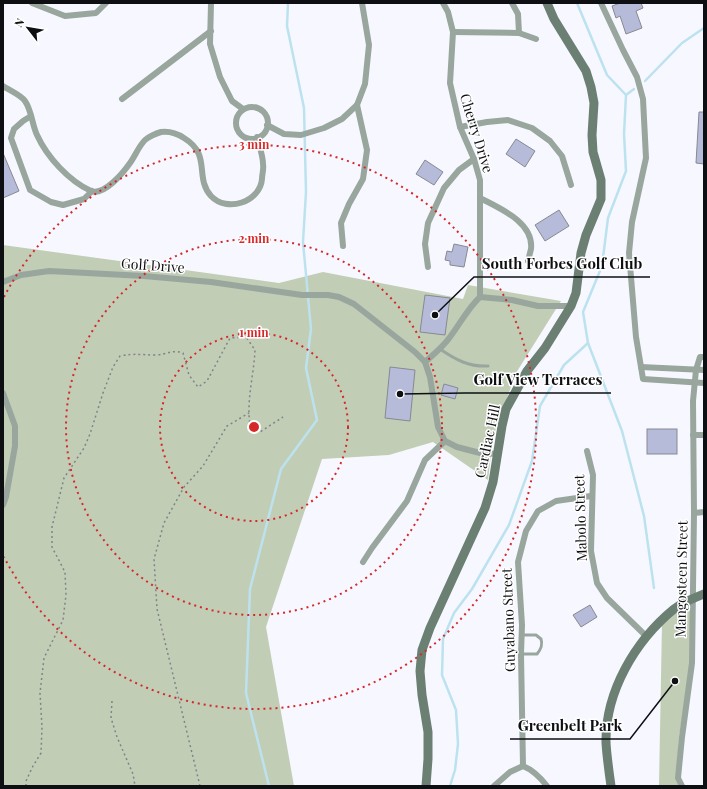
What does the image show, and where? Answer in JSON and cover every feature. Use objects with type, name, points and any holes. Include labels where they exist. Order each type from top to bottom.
[{"type":"main road","name":"Cardiac Hill","points":[[426,786],[428,739],[420,677],[422,650],[430,628],[484,508],[493,482],[506,409],[527,371],[545,348],[572,306],[576,293],[581,254],[586,235],[601,199],[601,180],[593,152],[592,135],[594,103],[591,87],[586,71],[554,20],[547,3]]},
{"type":"main road","points":[[611,786],[606,743],[615,690],[625,669],[646,636],[675,608],[704,594]]},
{"type":"street","points":[[32,3],[65,16],[96,12],[106,3]]},
{"type":"street","points":[[211,3],[210,44],[220,77],[232,101],[243,109]]},
{"type":"street","points":[[267,125],[284,134],[301,135],[324,128],[342,119],[357,105],[365,84],[369,45],[362,3]]},
{"type":"street","name":"Cherry Drive","points":[[444,3],[454,32],[450,82],[460,127],[474,159],[480,180],[480,297]]},
{"type":"street","points":[[512,3],[518,14],[519,33]]},
{"type":"street","points":[[602,3],[637,77],[643,99],[646,158],[632,222],[629,253],[635,329],[643,379],[704,383]]},
{"type":"street","points":[[122,99],[211,31]]},
{"type":"street","points":[[454,32],[519,33],[536,39]]},
{"type":"street","points":[[3,86],[25,100],[37,135],[52,160],[66,175],[92,192],[98,192],[109,186],[130,164],[145,140],[161,132],[176,133],[192,143],[201,157],[204,182],[211,195],[219,202],[229,204],[246,202],[255,195],[262,184],[264,163],[257,137]]},
{"type":"street","points":[[344,246],[341,223],[349,204],[363,179],[367,150],[357,105]]},
{"type":"street","points":[[256,107],[262,110],[268,120],[267,125],[266,130],[257,137],[251,138],[240,132],[237,127],[236,120],[243,109],[256,107]]},
{"type":"street","points":[[31,116],[23,120],[14,129],[11,138],[30,190],[51,202],[63,204],[84,199],[92,192]]},
{"type":"street","points":[[460,127],[508,120],[532,128],[550,141],[562,156],[570,185]]},
{"type":"street","points":[[428,267],[425,244],[428,223],[444,188],[459,170],[474,159]]},
{"type":"street","points":[[480,198],[504,211],[517,220],[526,229],[531,240],[531,249],[528,261]]},
{"type":"street","name":"Golf Drive","points":[[3,282],[21,275],[49,270],[211,282],[302,294],[339,297],[354,304],[415,352],[425,362]]},
{"type":"street","points":[[497,454],[457,447],[445,441],[438,427],[430,377],[425,362],[450,338],[474,302],[480,297],[512,300],[538,306],[572,306]]},
{"type":"street","points":[[696,370],[700,357],[704,357]]},
{"type":"street","points":[[641,367],[704,370]]},
{"type":"street","name":"Mangosteen Street","points":[[682,786],[678,778],[692,663],[694,513],[693,401],[696,370]]},
{"type":"street","points":[[3,393],[15,426],[15,446],[6,497],[3,504]]},
{"type":"street","points":[[693,435],[704,435]]},
{"type":"street","points":[[363,562],[407,502],[425,460],[445,441]]},
{"type":"street","name":"Mabolo Street","points":[[587,451],[593,475],[591,496],[591,551],[597,583],[607,598],[646,636]]},
{"type":"street","name":"Guyabano Street","points":[[523,766],[522,635],[518,562],[526,531],[538,511],[556,501],[591,496]]},
{"type":"street","points":[[694,513],[704,512]]},
{"type":"street","points":[[494,786],[510,772],[523,766],[539,776],[548,786]]},
{"type":"lane","points":[[440,349],[466,364],[479,367],[488,366]]},
{"type":"lane","points":[[521,654],[537,654],[541,649],[543,642],[541,638],[536,635],[522,635]]},
{"type":"path","points":[[26,786],[26,781],[33,766],[41,754],[42,727],[40,693],[44,658],[63,620],[66,595],[65,572],[52,547],[52,527],[64,478],[84,448],[113,367],[120,356],[134,353],[157,355],[176,351],[183,354],[189,375],[198,387],[207,381],[230,338],[246,337],[256,350],[248,420],[251,430],[260,432],[283,417]]},
{"type":"path","points":[[200,786],[157,609],[154,559],[164,523],[184,487],[203,466],[227,426],[249,413]]},
{"type":"path","points":[[112,701],[111,718],[117,737],[133,774],[135,786]]},
{"type":"green space","points":[[3,245],[279,283],[323,272],[463,299],[468,285],[561,301],[516,373],[493,437],[488,480],[433,442],[389,455],[322,459],[266,627],[294,786],[3,786]]},
{"type":"green space","points":[[691,611],[691,663],[679,737],[677,780],[680,786],[659,786],[662,623],[676,612]]},
{"type":"building","points":[[620,3],[641,3],[643,8],[636,11],[642,28],[626,34],[620,16],[616,18],[612,6]]},
{"type":"building","points":[[699,112],[704,112],[704,164],[696,163]]},
{"type":"building","points":[[516,139],[535,151],[525,167],[506,154]]},
{"type":"building","points":[[3,153],[19,191],[3,198]]},
{"type":"building","points":[[425,160],[443,172],[434,185],[416,174]]},
{"type":"building","points":[[559,210],[569,226],[545,241],[535,225]]},
{"type":"building","points":[[454,244],[468,247],[464,267],[450,265],[450,261],[445,260],[447,251],[452,252]]},
{"type":"building","points":[[425,295],[450,298],[445,335],[420,332]]},
{"type":"building","points":[[390,367],[415,370],[410,421],[385,418]]},
{"type":"building","points":[[444,384],[458,388],[455,399],[441,395]]},
{"type":"building","points":[[647,429],[677,429],[677,454],[647,454]]},
{"type":"building","points":[[590,605],[597,617],[581,627],[573,615]]},
{"type":"waterway","points":[[269,786],[246,693],[250,589],[281,469],[317,420],[306,368],[311,329],[303,242],[306,192],[304,108],[287,26],[288,3]]},
{"type":"waterway","points":[[577,3],[607,75],[626,95],[624,134],[626,171],[608,218],[602,266],[583,312],[588,343],[622,431],[644,516],[654,588]]},
{"type":"waterway","points":[[645,81],[682,43],[704,28]]},
{"type":"waterway","points":[[626,95],[634,89]]},
{"type":"waterway","points":[[450,786],[455,770],[458,744],[456,710],[442,675],[443,639],[454,613],[472,589],[509,525],[532,461],[540,406],[564,365],[588,343]]},
{"type":"place","name":"South Forbes Golf Club","points":[[435,315]]},
{"type":"place","name":"Golf View Terraces","points":[[400,394]]},
{"type":"place","name":"Greenbelt Park","points":[[675,681]]}]
